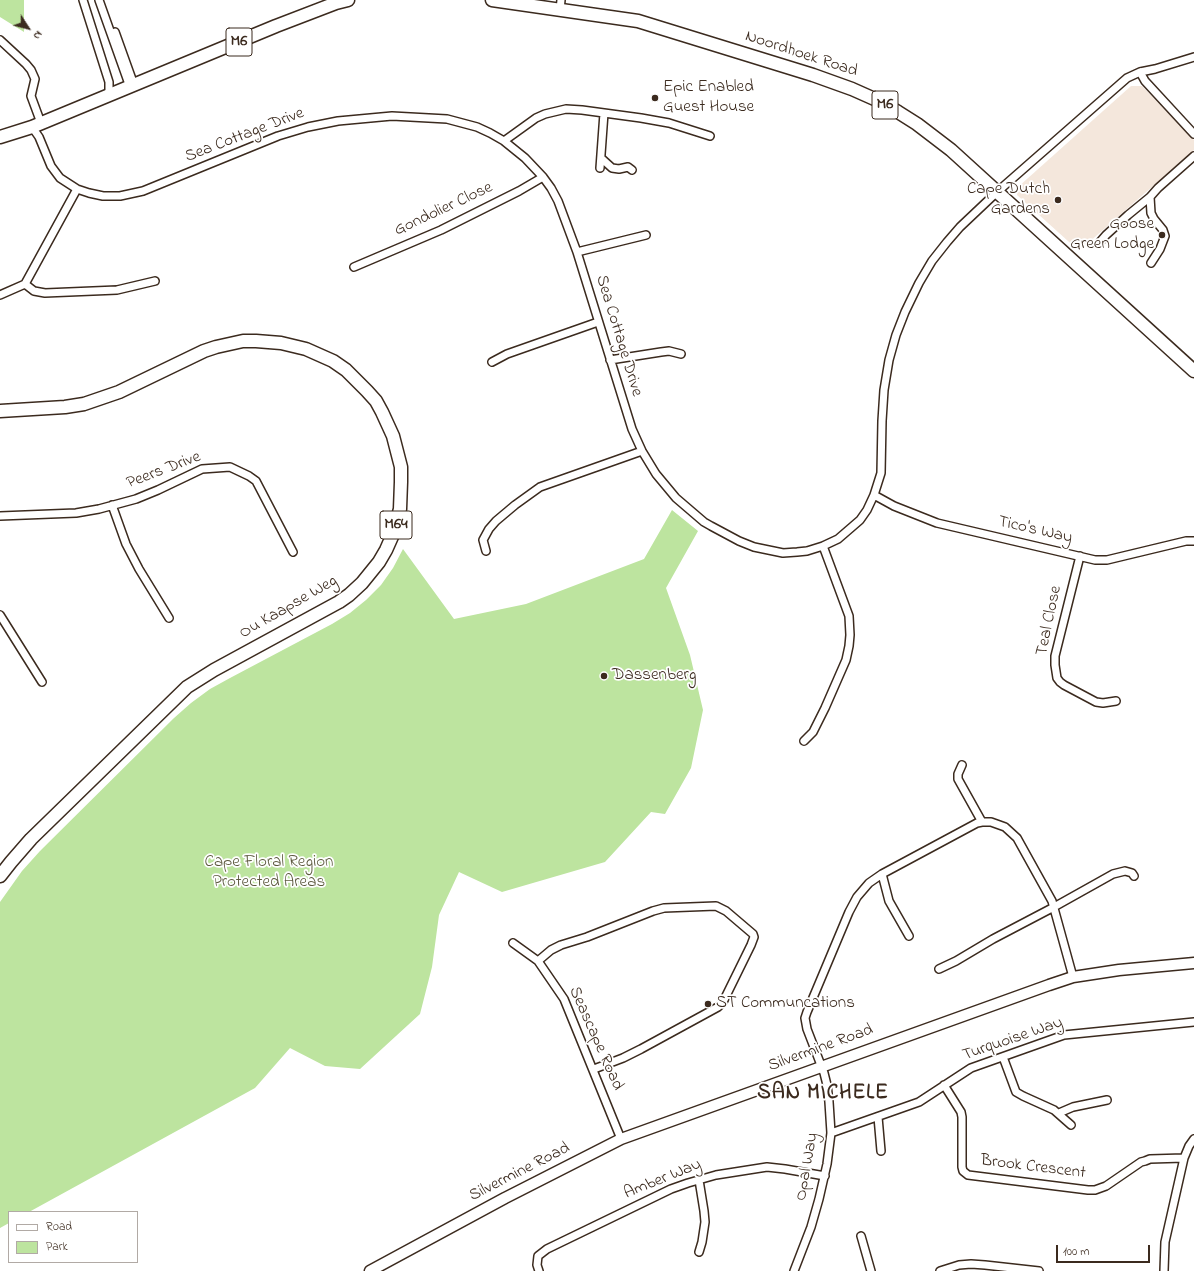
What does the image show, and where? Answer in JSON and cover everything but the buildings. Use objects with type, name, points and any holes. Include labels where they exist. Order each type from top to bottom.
[{"type":"main road","name":"M6","points":[[0,137],[36,125],[336,3],[348,0]]},
{"type":"main road","name":"Noordhoek Road","points":[[492,0],[561,5],[638,21],[813,76],[852,89],[879,101],[933,135],[951,150],[1194,371]]},
{"type":"main road","name":"Ou Kaapse Weg","points":[[0,411],[65,407],[99,400],[119,392],[204,351],[216,347],[243,341],[287,344],[306,349],[333,361],[357,379],[376,401],[393,436],[401,467],[400,509],[394,532],[379,562],[362,583],[349,595],[333,606],[214,670],[187,687],[36,834],[0,876]]},
{"type":"street","points":[[83,0],[109,82],[109,95]]},
{"type":"street","points":[[99,0],[132,86]]},
{"type":"street","points":[[103,0],[132,86]]},
{"type":"street","name":"Sea Cottage Drive","points":[[0,40],[31,70],[34,79],[31,96],[36,125],[50,166],[60,178],[77,189],[89,194],[120,196],[143,191],[278,136],[308,127],[338,121],[392,116],[448,120],[477,127],[504,141],[525,158],[543,177],[558,201],[577,252],[632,429],[642,452],[656,474],[676,498],[704,522],[754,547],[783,553],[807,551],[838,539],[860,520],[867,510],[874,496],[881,473],[884,390],[894,341],[905,312],[919,283],[932,261],[947,242],[960,227],[997,192],[1128,78],[1140,72],[1194,57]]},
{"type":"street","points":[[1140,72],[1145,81],[1194,134]]},
{"type":"street","points":[[504,141],[536,118],[545,114],[566,109],[669,123],[710,136]]},
{"type":"street","points":[[600,168],[604,113]]},
{"type":"street","points":[[1099,243],[1106,234],[1150,197],[1194,156]]},
{"type":"street","points":[[601,158],[612,168],[619,169],[628,167],[632,170]]},
{"type":"street","name":"Gondolier Close","points":[[354,267],[441,230],[519,191],[543,177]]},
{"type":"street","points":[[0,295],[25,284],[77,189]]},
{"type":"street","points":[[1150,197],[1151,214],[1165,236],[1160,249],[1151,263]]},
{"type":"street","points":[[577,252],[646,235]]},
{"type":"street","points":[[25,284],[34,291],[46,293],[117,290],[155,280]]},
{"type":"street","points":[[492,362],[507,354],[598,322]]},
{"type":"street","points":[[610,360],[669,351],[681,354]]},
{"type":"street","points":[[486,551],[483,540],[489,529],[510,509],[540,486],[642,452]]},
{"type":"street","name":"Peers Drive","points":[[0,516],[76,514],[136,499],[202,469],[230,467],[249,476],[256,482],[293,552]]},
{"type":"street","name":"Tico's Way","points":[[874,496],[894,506],[936,522],[1095,560],[1107,560],[1186,541],[1194,541]]},
{"type":"street","points":[[112,506],[126,544],[139,569],[169,618]]},
{"type":"street","points":[[804,741],[813,732],[825,708],[846,660],[849,646],[849,616],[823,546]]},
{"type":"street","name":"Teal Close","points":[[1080,556],[1055,656],[1057,678],[1064,685],[1096,702],[1114,702]]},
{"type":"street","points":[[0,615],[42,682]]},
{"type":"street","points":[[962,766],[958,774],[958,779],[982,822],[1005,826],[1017,838],[1054,907],[1073,977]]},
{"type":"street","name":"Opal Way","points":[[794,1271],[811,1227],[819,1199],[831,1133],[827,1085],[805,1023],[807,1012],[849,912],[857,897],[869,883],[882,874],[967,827],[982,822]]},
{"type":"street","points":[[939,969],[956,962],[993,939],[1118,872],[1125,871],[1132,873],[1134,876]]},
{"type":"street","points":[[882,874],[889,901],[909,936]]},
{"type":"street","points":[[538,961],[551,950],[560,945],[587,937],[664,908],[716,906],[726,911],[753,934],[754,937],[751,945],[723,1002],[718,1007],[623,1058],[594,1069]]},
{"type":"street","name":"Seascape Road","points":[[513,943],[538,961],[564,999],[594,1069],[621,1139]]},
{"type":"street","name":"Silvermine Road","points":[[370,1271],[505,1198],[621,1139],[821,1066],[1073,977],[1119,970],[1194,963]]},
{"type":"street","name":"Turquoise Way","points":[[831,1133],[919,1102],[971,1068],[1064,1036],[1194,1022]]},
{"type":"street","points":[[1003,1057],[1016,1092],[1048,1106],[1058,1112],[1071,1125]]},
{"type":"street","name":"Brook Crescent","points":[[944,1085],[962,1117],[962,1167],[963,1171],[968,1175],[1095,1190],[1106,1186],[1141,1162],[1150,1159],[1184,1158]]},
{"type":"street","points":[[1058,1112],[1073,1107],[1107,1100]]},
{"type":"street","points":[[878,1117],[881,1151]]},
{"type":"street","points":[[1164,1271],[1166,1242],[1184,1158],[1194,1139]]},
{"type":"street","name":"Amber Way","points":[[539,1271],[537,1265],[538,1256],[547,1249],[671,1189],[716,1175],[767,1168],[785,1169],[824,1176]]},
{"type":"street","points":[[699,1180],[705,1222],[704,1234],[699,1252]]},
{"type":"street","points":[[861,1236],[871,1271]]},
{"type":"street","points":[[940,1271],[959,1265],[971,1264],[1039,1271]]},
{"type":"shaded area","points":[[1131,86],[1142,86],[1194,140],[1194,150],[1079,251],[1017,195],[1018,187]]},
{"type":"green space","points":[[0,0],[24,0],[24,32],[0,17]]},
{"type":"green space","name":"Cape Floral Region Protected Areas","points":[[672,510],[698,531],[666,588],[690,655],[703,710],[691,768],[665,814],[651,812],[605,862],[502,892],[459,872],[439,915],[432,967],[420,1014],[360,1069],[325,1066],[290,1048],[255,1088],[31,1211],[8,1211],[8,1224],[0,1228],[0,902],[22,871],[40,851],[191,703],[210,689],[350,613],[381,585],[393,568],[403,549],[454,619],[526,604],[644,559]]},
{"type":"place","name":"Epic Enabled Guest House","points":[[655,98]]},
{"type":"place","name":"Cape Dutch Gardens","points":[[1058,200]]},
{"type":"place","name":"Goose Green Lodge","points":[[1162,235]]},
{"type":"place","name":"Dassenberg","points":[[604,676]]},
{"type":"place","name":"ST Communcations","points":[[708,1004]]},
{"type":"district","name":"SAN MICHELE","points":[[823,1095]]}]
